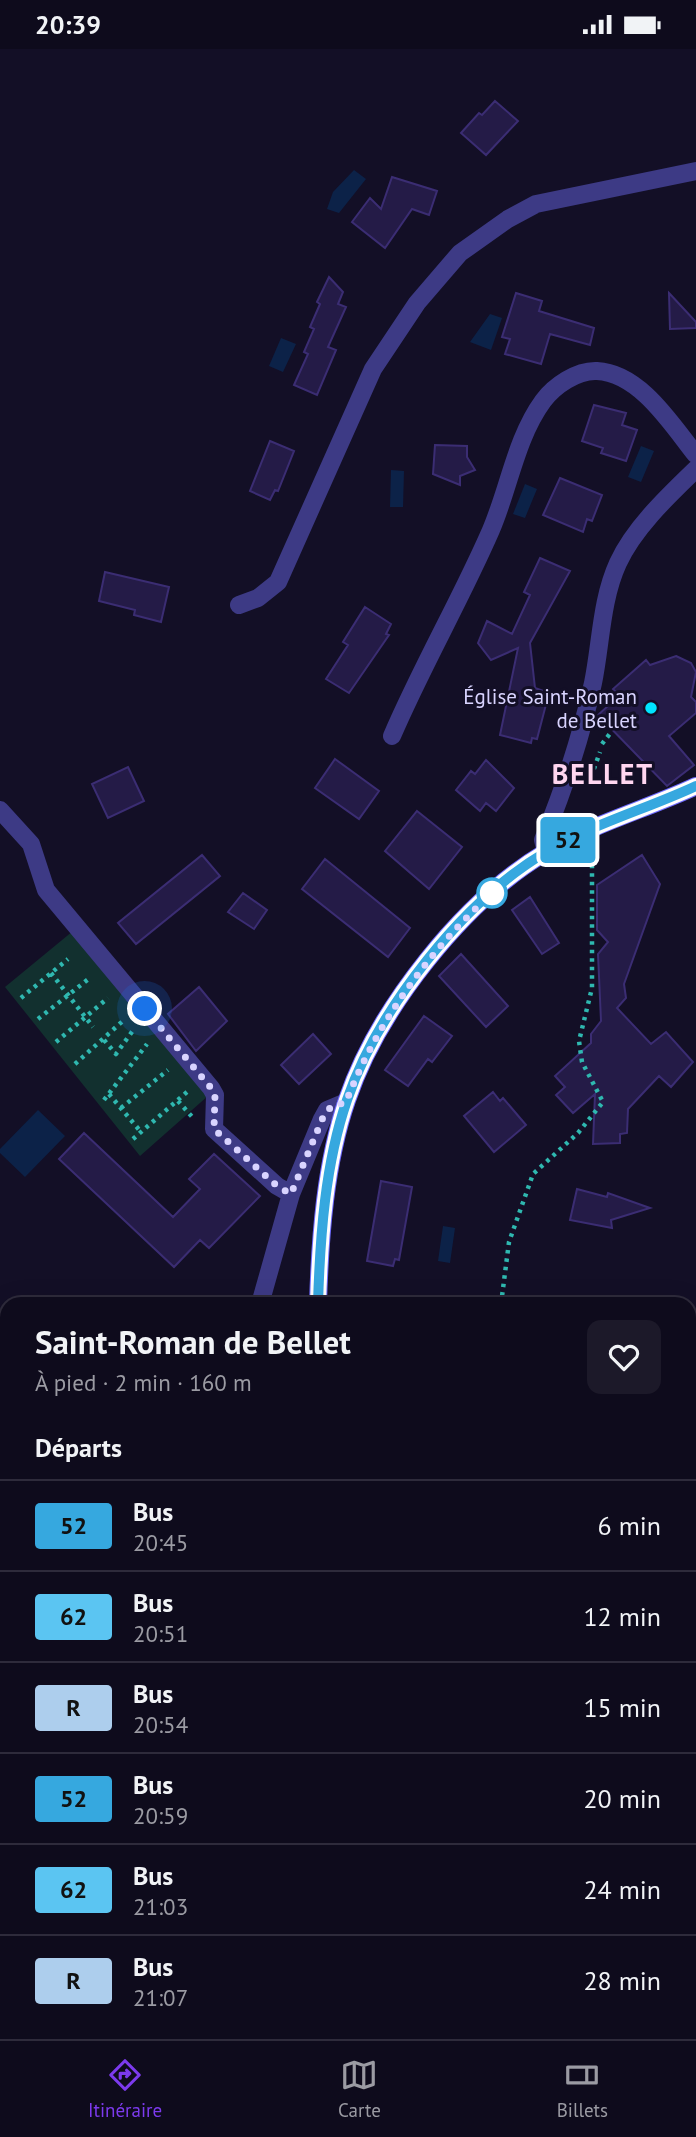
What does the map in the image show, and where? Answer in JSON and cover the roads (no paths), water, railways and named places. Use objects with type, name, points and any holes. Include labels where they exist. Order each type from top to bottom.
[{"type":"main road","points":[[318,1297],[320,1249],[329,1178],[346,1102],[384,1024],[425,965],[483,901],[518,870],[546,852],[592,830],[696,786]]},
{"type":"street","points":[[239,605],[258,598],[278,582],[373,369],[417,303],[460,253],[508,219],[536,204],[696,171]]},
{"type":"street","points":[[392,736],[492,527],[532,418],[553,390],[581,375],[597,371],[621,378],[636,387],[654,405],[696,455]]},
{"type":"street","points":[[546,852],[543,840],[572,766],[592,686],[610,585],[618,561],[668,497],[696,469]]},
{"type":"street","points":[[0,810],[31,844],[46,890],[211,1088],[215,1095],[214,1129],[277,1186],[291,1194]]},
{"type":"street","points":[[262,1297],[291,1194],[324,1115],[331,1107],[346,1102]]},
{"type":"water","points":[[354,170],[366,179],[339,213],[327,209],[333,192]]},
{"type":"water","points":[[490,314],[502,318],[491,350],[470,342]]},
{"type":"water","points":[[281,338],[296,344],[283,372],[269,366]]},
{"type":"water","points":[[641,446],[654,451],[641,482],[628,477]]},
{"type":"water","points":[[391,470],[404,471],[403,507],[390,507]]},
{"type":"water","points":[[525,484],[537,489],[525,518],[513,514]]},
{"type":"water","points":[[38,1110],[65,1136],[25,1177],[0,1153],[0,1149]]},
{"type":"water","points":[[443,1226],[455,1228],[450,1263],[438,1261]]},
{"type":"place","name":"Église Saint-Roman de Bellet","points":[[651,708]]},
{"type":"district","name":"BELLET","points":[[603,773]]}]
